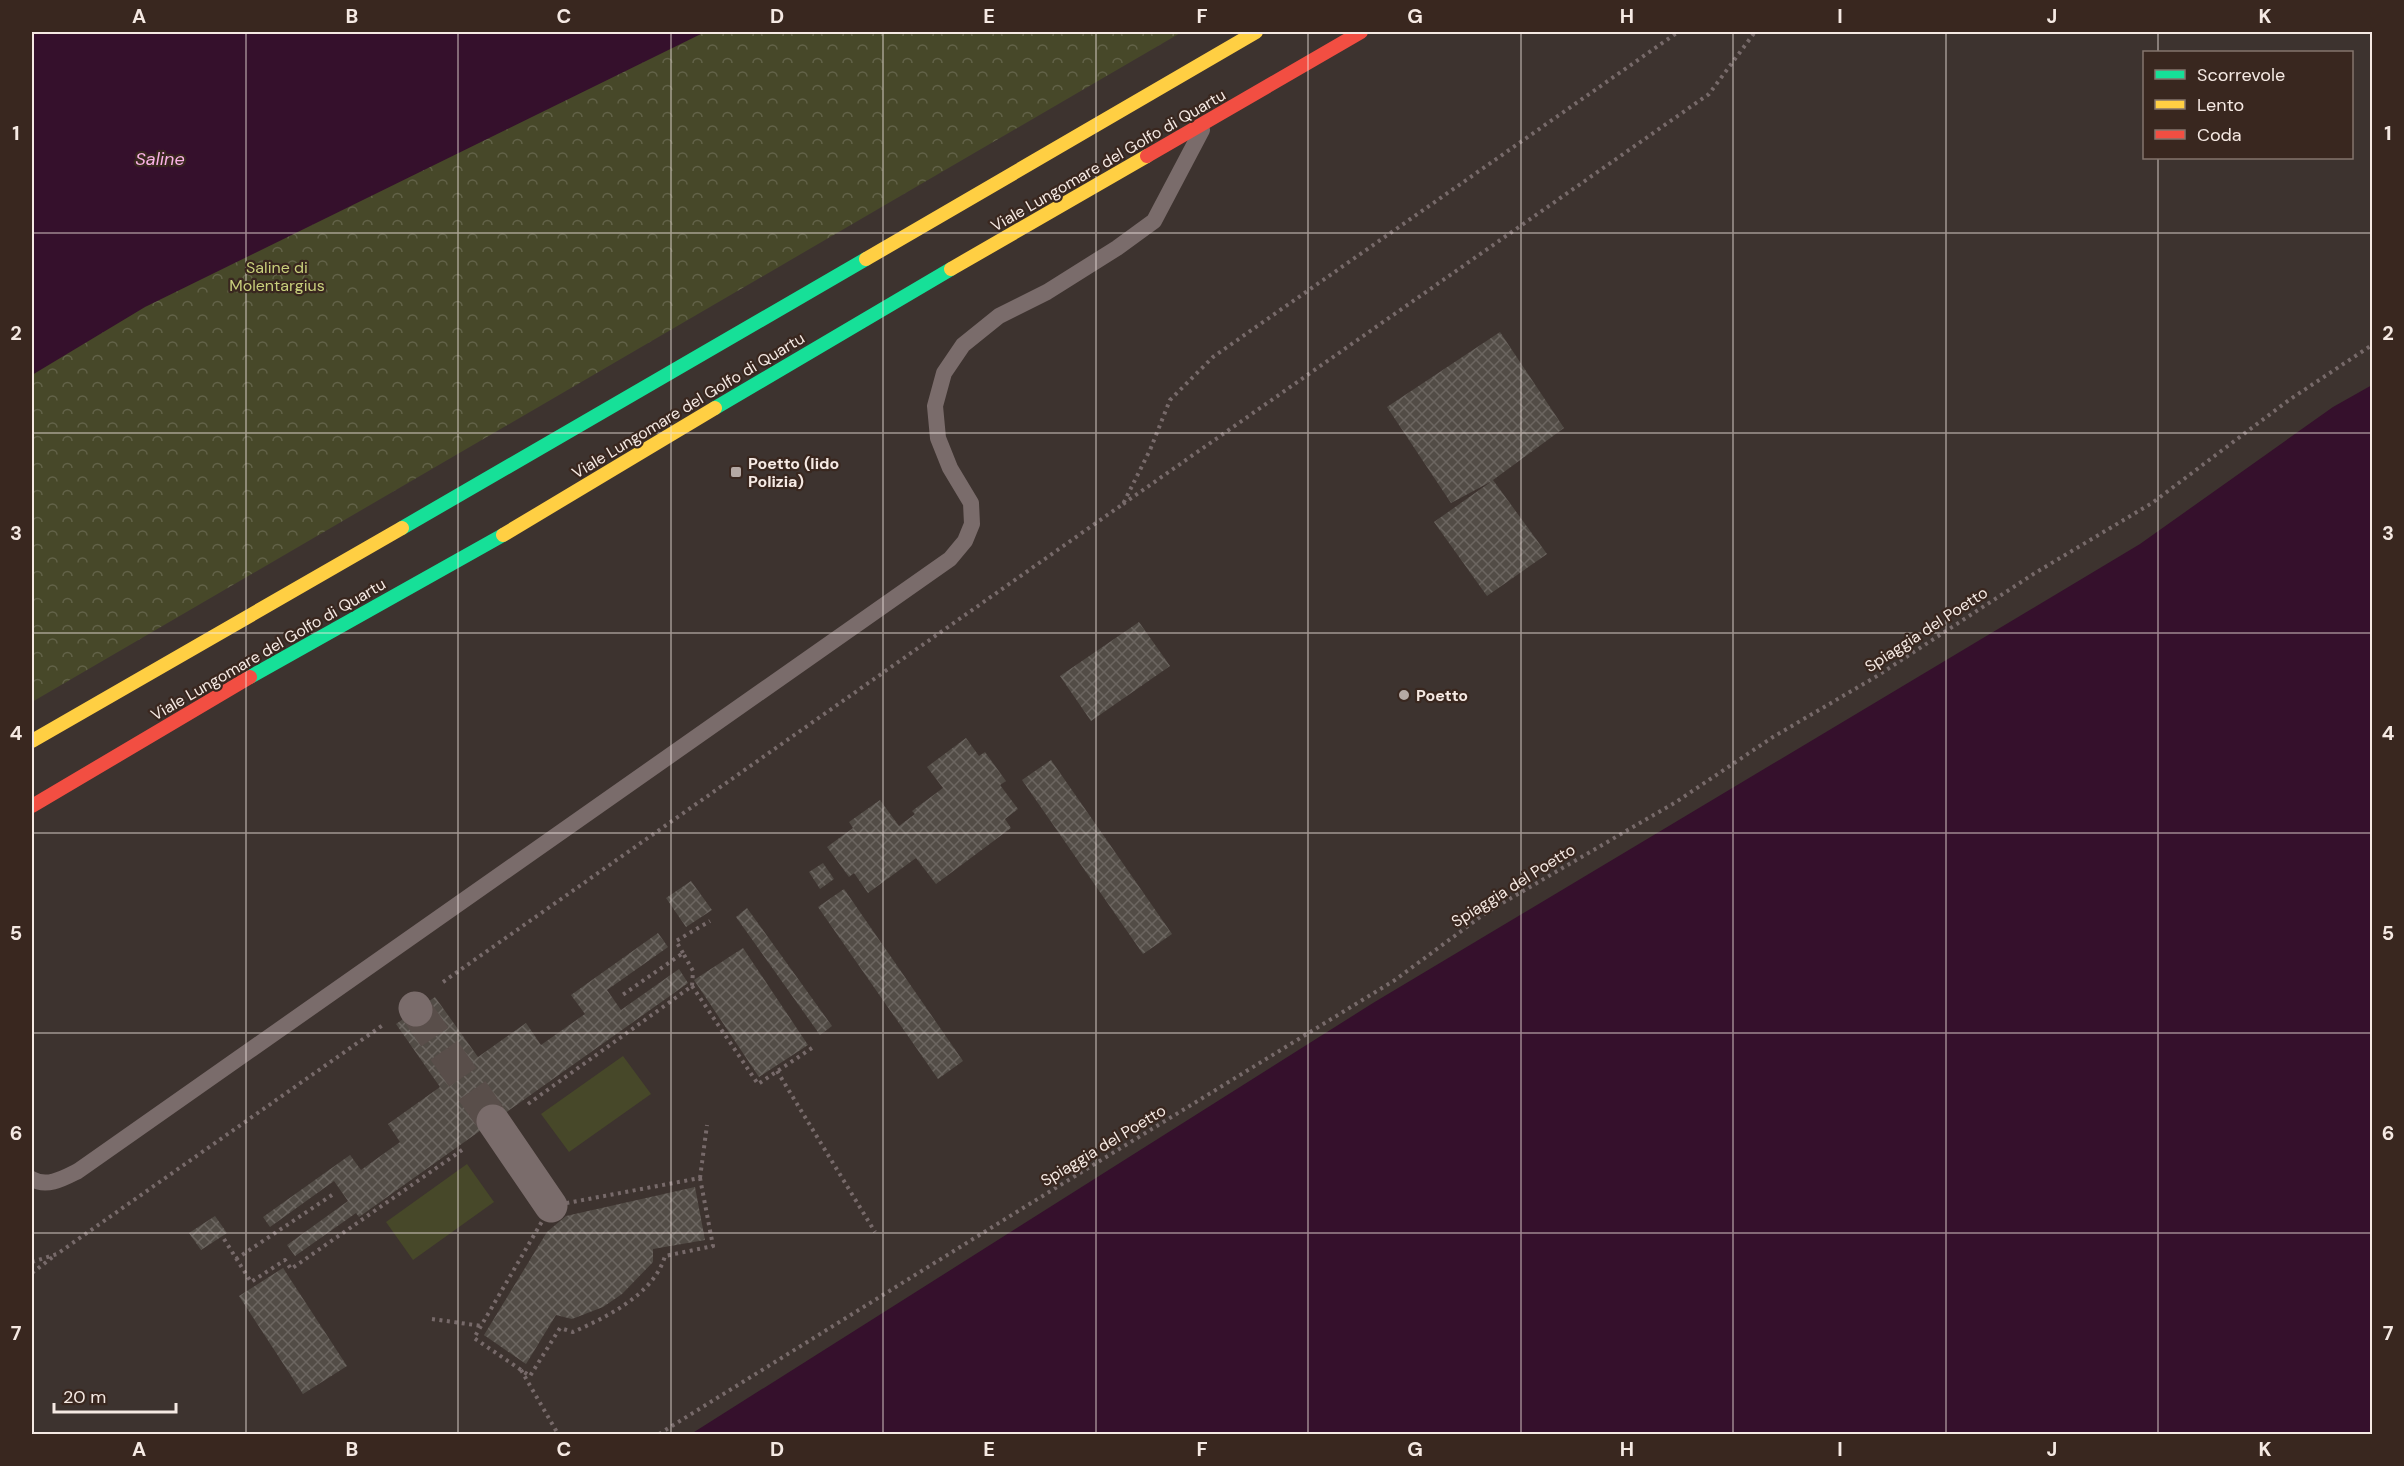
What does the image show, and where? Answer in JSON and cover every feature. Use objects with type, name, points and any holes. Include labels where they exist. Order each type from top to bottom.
[{"type":"main road","points":[[32,741],[1256,32]]},
{"type":"main road","name":"Viale Lungomare del Golfo di Quartu","points":[[32,806],[255,674],[517,526],[782,367],[1361,32]]},
{"type":"street","points":[[493,1121],[551,1206]]},
{"type":"lane","points":[[32,1179],[56,1182],[78,1171],[950,559],[964,542],[972,524],[971,504],[950,468],[938,438],[935,406],[944,373],[963,345],[999,316],[1047,292],[1117,248],[1154,221],[1206,122]]},
{"type":"path","points":[[1123,504],[1709,94],[1755,32]]},
{"type":"path","name":"Spiaggia del Poetto","points":[[659,1434],[1395,980],[1487,912],[1676,802],[1773,738],[1877,676],[2035,573],[2152,504],[2289,400],[2373,345]]},
{"type":"path","points":[[683,952],[676,941],[710,921]]},
{"type":"path","points":[[692,986],[758,1084],[812,1048]]},
{"type":"path","points":[[777,1071],[875,1232]]},
{"type":"path","points":[[700,1178],[551,1206],[474,1338],[530,1376],[560,1328],[573,1332],[607,1317],[628,1302],[661,1269],[665,1256],[713,1246],[700,1178],[706,1125]]},
{"type":"path","points":[[236,1259],[332,1195]]},
{"type":"path","points":[[32,1262],[57,1254],[32,1273]]},
{"type":"path","points":[[432,1319],[482,1326]]},
{"type":"path","points":[[521,1370],[558,1434]]},
{"type":"green space","name":"Saline di Molentargius","points":[[32,32],[1182,32],[32,702]]},
{"type":"green space","points":[[623,1056],[651,1094],[569,1152],[541,1114]]},
{"type":"green space","points":[[467,1164],[494,1202],[413,1260],[386,1222]]},
{"type":"water","name":"Saline","points":[[32,32],[705,32],[145,307],[32,375]]},
{"type":"water","points":[[2372,385],[2372,1434],[691,1434],[1373,1003],[2140,544],[2333,407]]},
{"type":"building","points":[[1500,332],[1564,428],[1493,480],[1547,554],[1487,596],[1434,522],[1492,481],[1451,503],[1387,407]]},
{"type":"building","points":[[1139,622],[1170,666],[1091,721],[1060,676]]},
{"type":"building","points":[[966,738],[979,756],[985,752],[1006,781],[1000,785],[1018,809],[1005,819],[1011,828],[936,884],[916,858],[868,893],[854,873],[849,877],[827,847],[853,828],[849,822],[880,800],[899,826],[915,814],[912,811],[943,788],[927,767]]},
{"type":"building","points":[[1051,760],[1172,934],[1143,954],[1022,780]]},
{"type":"building","points":[[823,863],[834,879],[820,889],[809,872]]},
{"type":"building","points":[[691,881],[712,910],[686,927],[666,898]]},
{"type":"building","points":[[844,889],[963,1061],[938,1079],[818,907]]},
{"type":"building","points":[[747,908],[832,1026],[820,1035],[736,917]]},
{"type":"building","points":[[658,933],[668,947],[607,990],[621,1010],[679,969],[688,983],[359,1217],[356,1213],[295,1256],[287,1245],[348,1201],[334,1181],[270,1227],[263,1217],[350,1155],[361,1170],[400,1142],[388,1124],[440,1087],[396,1024],[435,997],[478,1057],[526,1023],[541,1045],[585,1014],[571,995]]},
{"type":"building","points":[[743,948],[808,1045],[759,1077],[694,980]]},
{"type":"building","points":[[695,1187],[705,1240],[653,1249],[653,1262],[622,1294],[603,1307],[572,1319],[556,1315],[526,1364],[484,1335],[547,1232],[566,1216]]},
{"type":"building","points":[[215,1216],[227,1233],[201,1250],[189,1233]]},
{"type":"building","points":[[283,1268],[347,1366],[303,1394],[239,1296]]},
{"type":"tunnel","points":[[416,1010],[493,1121]]},
{"type":"traffic: fast","points":[[402,528],[866,259]]},
{"type":"traffic: fast","points":[[715,408],[951,269]]},
{"type":"traffic: fast","points":[[250,677],[503,535]]},
{"type":"traffic: slow","points":[[866,259],[1256,32]]},
{"type":"traffic: slow","points":[[951,269],[1147,156]]},
{"type":"traffic: slow","points":[[503,535],[715,408]]},
{"type":"traffic: slow","points":[[32,741],[402,528]]},
{"type":"traffic: jam","points":[[1147,156],[1361,32]]},
{"type":"traffic: jam","points":[[32,806],[250,677]]},
{"type":"place","name":"Poetto (lido Polizia)","points":[[736,472]]},
{"type":"place","name":"Poetto","points":[[1404,695]]}]
